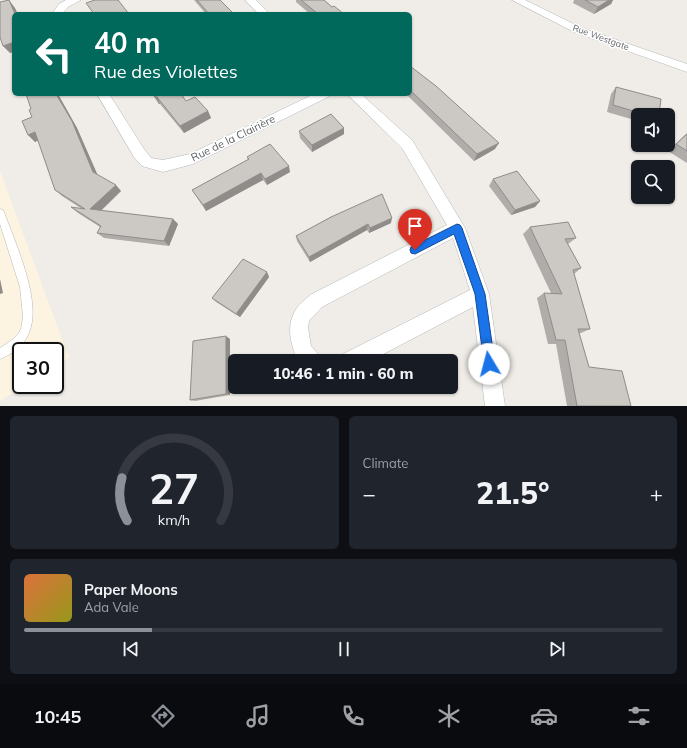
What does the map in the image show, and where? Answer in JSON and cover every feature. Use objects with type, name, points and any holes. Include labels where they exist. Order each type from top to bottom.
[{"type":"street","points":[[58,12],[64,5],[76,0]]},
{"type":"street","points":[[250,0],[264,12]]},
{"type":"street","name":"Rue Westgate","points":[[517,0],[578,30],[687,68]]},
{"type":"street","name":"Rue de la Clairière","points":[[104,96],[138,153],[147,162],[163,166],[192,159],[320,96]]},
{"type":"street","points":[[355,96],[407,144],[457,228],[480,294],[495,406]]},
{"type":"street","points":[[304,354],[298,338],[301,317],[316,301],[457,228]]},
{"type":"street","points":[[364,354],[480,294]]},
{"type":"lane","points":[[0,212],[24,284],[28,313],[27,328],[22,337],[0,354]]},
{"type":"shaded area","points":[[0,171],[63,342],[12,342],[12,394],[0,401]]},
{"type":"shaded area","points":[[64,344],[69,358],[64,361]]},
{"type":"building","points":[[9,0],[14,12],[12,12],[12,43],[3,46],[0,37],[0,2]]},
{"type":"building","points":[[95,0],[118,0],[127,12],[93,12],[86,3]]},
{"type":"building","points":[[197,0],[220,0],[232,12],[207,12]]},
{"type":"building","points":[[301,0],[324,0],[332,7],[334,6],[342,12],[316,12]]},
{"type":"building","points":[[585,0],[609,0],[598,7]]},
{"type":"building","points":[[412,68],[436,86],[499,143],[477,154],[412,92]]},
{"type":"building","points":[[616,87],[661,99],[660,108],[631,108],[631,110],[613,105]]},
{"type":"building","points":[[27,96],[57,96],[72,121],[93,172],[116,185],[90,209],[173,219],[164,241],[97,233],[101,226],[71,207],[85,209],[55,190],[35,132],[28,135],[22,121],[32,117],[29,110],[31,109]]},
{"type":"building","points":[[154,96],[182,96],[186,101],[195,97],[208,111],[180,126],[157,97]]},
{"type":"building","points":[[331,114],[344,128],[312,145],[299,131]]},
{"type":"building","points":[[687,134],[687,151],[676,144]]},
{"type":"building","points":[[270,144],[289,166],[265,179],[261,173],[203,205],[192,190],[249,159],[247,157]]},
{"type":"building","points":[[517,171],[540,201],[515,210],[493,179]]},
{"type":"building","points":[[382,194],[392,218],[370,228],[368,224],[309,257],[296,236],[331,217]]},
{"type":"building","points":[[568,222],[576,238],[565,239],[581,268],[573,270],[590,329],[578,329],[589,367],[622,371],[631,406],[577,406],[565,340],[556,340],[544,293],[562,294],[530,227]]},
{"type":"building","points":[[243,259],[267,272],[236,314],[212,298]]},
{"type":"building","points":[[226,336],[226,394],[190,400],[193,341]]},
{"type":"route","points":[[415,250],[457,228],[480,294],[489,364]]}]
